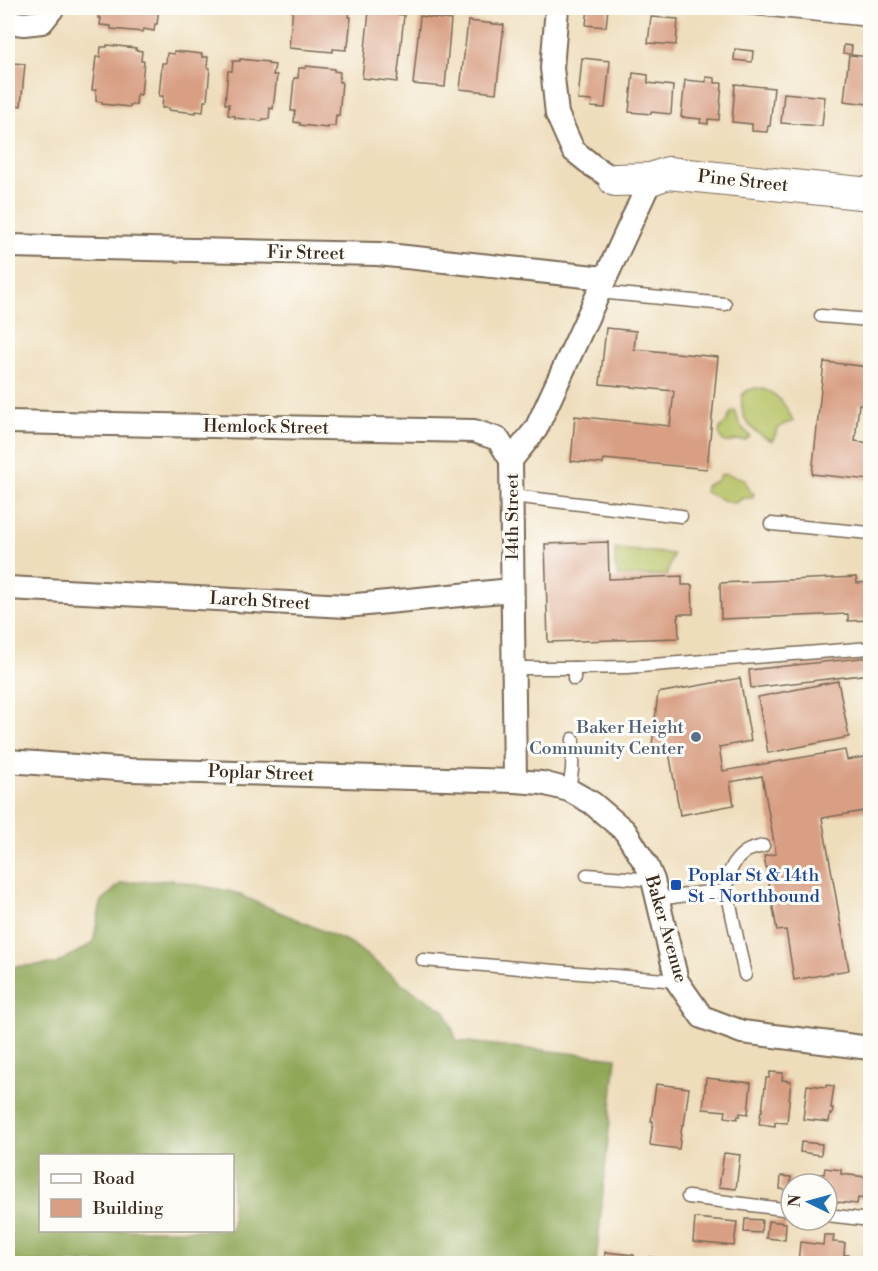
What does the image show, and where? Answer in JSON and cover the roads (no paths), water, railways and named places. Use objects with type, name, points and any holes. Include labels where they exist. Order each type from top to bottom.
[{"type":"street","points":[[8,22],[24,24],[42,22],[53,8]]},
{"type":"street","points":[[557,8],[552,68],[557,114],[573,150],[615,180]]},
{"type":"street","name":"Pine Street","points":[[615,180],[651,179],[668,173],[870,194]]},
{"type":"street","name":"14th Street","points":[[515,781],[511,459],[536,429],[651,179]]},
{"type":"street","name":"Fir Street","points":[[8,246],[378,254],[601,285]]},
{"type":"street","name":"Hemlock Street","points":[[8,422],[474,430],[498,439],[511,459]]},
{"type":"street","name":"Larch Street","points":[[8,588],[346,606],[512,590]]},
{"type":"street","name":"Poplar Street","points":[[8,761],[130,770],[515,781]]},
{"type":"street","name":"Baker Avenue","points":[[515,781],[542,783],[569,790],[592,803],[625,831],[647,866],[656,890],[677,981],[702,1017],[742,1032],[870,1048]]},
{"type":"lane","points":[[749,8],[870,20]]},
{"type":"lane","points":[[601,285],[725,304]]},
{"type":"lane","points":[[821,316],[870,320]]},
{"type":"lane","points":[[512,496],[681,516]]},
{"type":"lane","points":[[771,524],[870,533]]},
{"type":"lane","points":[[513,668],[574,673],[870,648]]},
{"type":"lane","points":[[569,790],[573,739]]},
{"type":"lane","points":[[745,975],[726,881],[733,864],[745,852],[763,846]]},
{"type":"lane","points":[[587,875],[656,890],[727,891]]},
{"type":"lane","points":[[423,960],[677,981]]},
{"type":"lane","points":[[688,1197],[779,1208]]},
{"type":"lane","points":[[839,1216],[870,1220]]},
{"type":"place","name":"Baker Height Community Center","points":[[696,737]]},
{"type":"place","name":"Poplar St & 14th St - Northbound","points":[[676,885]]}]
